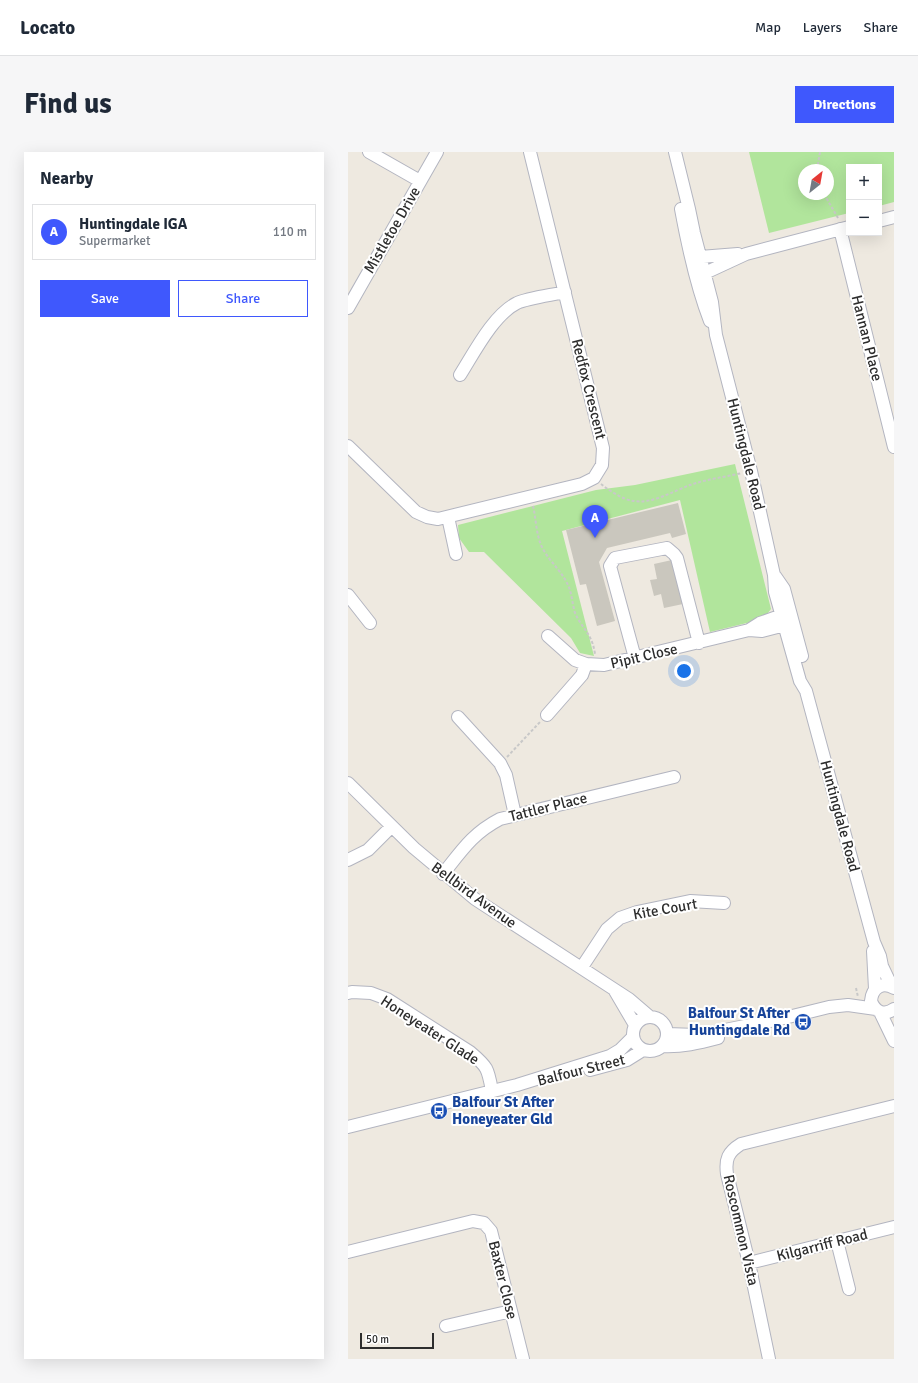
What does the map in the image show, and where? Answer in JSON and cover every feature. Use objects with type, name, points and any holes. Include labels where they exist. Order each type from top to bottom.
[{"type":"street","points":[[369,152],[420,181]]},
{"type":"street","name":"Mistletoe Drive","points":[[348,308],[437,152]]},
{"type":"street","name":"Redfox Crescent","points":[[530,152],[603,448],[602,465],[594,478]]},
{"type":"street","name":"Huntingdale Road","points":[[667,152],[681,210],[685,235],[696,258]]},
{"type":"street","name":"Huntingdale Road","points":[[675,152],[700,274],[704,305],[716,335],[751,471],[774,574],[775,592],[787,619],[807,677],[806,691],[874,942],[880,956],[882,966],[893,987]]},
{"type":"street","points":[[882,219],[894,217]]},
{"type":"street","points":[[700,274],[746,254],[844,229]]},
{"type":"street","name":"Hannan Place","points":[[844,229],[894,447]]},
{"type":"street","points":[[696,258],[746,254]]},
{"type":"street","points":[[460,375],[497,319],[505,310],[518,303],[565,292]]},
{"type":"street","points":[[348,446],[416,512],[427,517],[438,519],[582,484],[594,478]]},
{"type":"street","points":[[448,517],[456,554]]},
{"type":"street","points":[[635,658],[610,566],[615,558],[666,548],[678,558],[699,643]]},
{"type":"street","points":[[348,596],[370,623]]},
{"type":"street","name":"Pipit Close","points":[[591,665],[604,665],[699,643],[749,630],[760,623],[787,619]]},
{"type":"street","points":[[547,715],[591,665],[575,660],[548,636]]},
{"type":"street","points":[[458,717],[500,763],[506,774],[515,815]]},
{"type":"street","name":"Tattler Place","points":[[443,874],[471,839],[486,826],[500,819],[674,777]]},
{"type":"street","name":"Bellbird Avenue","points":[[348,783],[391,827],[443,874],[490,910],[582,967],[629,999],[650,1017]]},
{"type":"street","points":[[348,860],[368,850],[391,827]]},
{"type":"street","name":"Kite Court","points":[[582,967],[607,929],[620,918],[636,912],[690,901],[724,903]]},
{"type":"street","name":"Huntingdale Road","points":[[874,942],[872,956],[874,990],[871,1001],[878,1011]]},
{"type":"street","name":"Balfour Street","points":[[667,1034],[698,1035],[780,1019],[848,1004],[878,987],[885,985],[893,987]]},
{"type":"street","name":"Bellbird Avenue","points":[[614,990],[634,1031]]},
{"type":"street","name":"Honeyeater Glade","points":[[348,992],[371,993],[388,1000],[470,1052],[488,1070],[492,1091]]},
{"type":"street","name":"Balfour Street","points":[[848,1004],[878,1011]]},
{"type":"street","points":[[878,1011],[889,1012],[894,1009]]},
{"type":"street","points":[[878,1011],[894,1041]]},
{"type":"street","points":[[650,1017],[660,1021],[666,1029],[667,1034],[662,1046]]},
{"type":"street","name":"Balfour Street","points":[[348,1127],[517,1085],[610,1056],[620,1050],[642,1019],[650,1017]]},
{"type":"street","name":"Balfour Street","points":[[634,1031],[634,1042],[643,1050],[653,1051],[662,1046],[675,1047],[698,1043],[748,1031],[780,1019]]},
{"type":"street","name":"Balfour Street","points":[[517,1085],[550,1080],[619,1063],[643,1050]]},
{"type":"street","name":"Roscommon Vista","points":[[770,1359],[726,1168],[729,1154],[734,1148],[741,1144],[894,1106]]},
{"type":"street","name":"Baxter Close","points":[[348,1252],[473,1221],[484,1223],[491,1231],[523,1359]]},
{"type":"street","name":"Kilgarriff Road","points":[[749,1263],[894,1227]]},
{"type":"street","points":[[837,1241],[849,1289]]},
{"type":"street","points":[[446,1326],[511,1310]]},
{"type":"path","points":[[819,164],[820,152]]},
{"type":"path","points":[[826,200],[844,229]]},
{"type":"path","points":[[594,478],[602,485],[624,498],[638,502],[667,495],[692,484],[751,471]]},
{"type":"path","points":[[531,497],[540,543],[567,582],[575,611],[593,644],[591,665]]},
{"type":"path","points":[[500,763],[547,715]]},
{"type":"green space","points":[[749,152],[894,152],[894,202],[882,205],[882,164],[846,164],[846,214],[769,233]]},
{"type":"green space","points":[[735,464],[771,609],[764,618],[759,620],[710,632],[680,500],[562,531],[594,656],[580,653],[571,638],[484,552],[469,552],[459,538],[458,525],[596,490],[635,485]]},
{"type":"building","points":[[678,503],[686,534],[672,538],[670,533],[607,548],[599,562],[615,621],[597,626],[586,584],[580,585],[566,530]]},
{"type":"building","points":[[672,560],[683,604],[664,608],[661,594],[654,596],[650,580],[657,579],[654,564]]},
{"type":"place","name":"Huntingdale IGA","points":[[595,538]]},
{"type":"place","name":"Balfour St After Huntingdale Rd","points":[[803,1022]]},
{"type":"place","name":"Balfour St After Honeyeater Gld","points":[[439,1111]]}]
